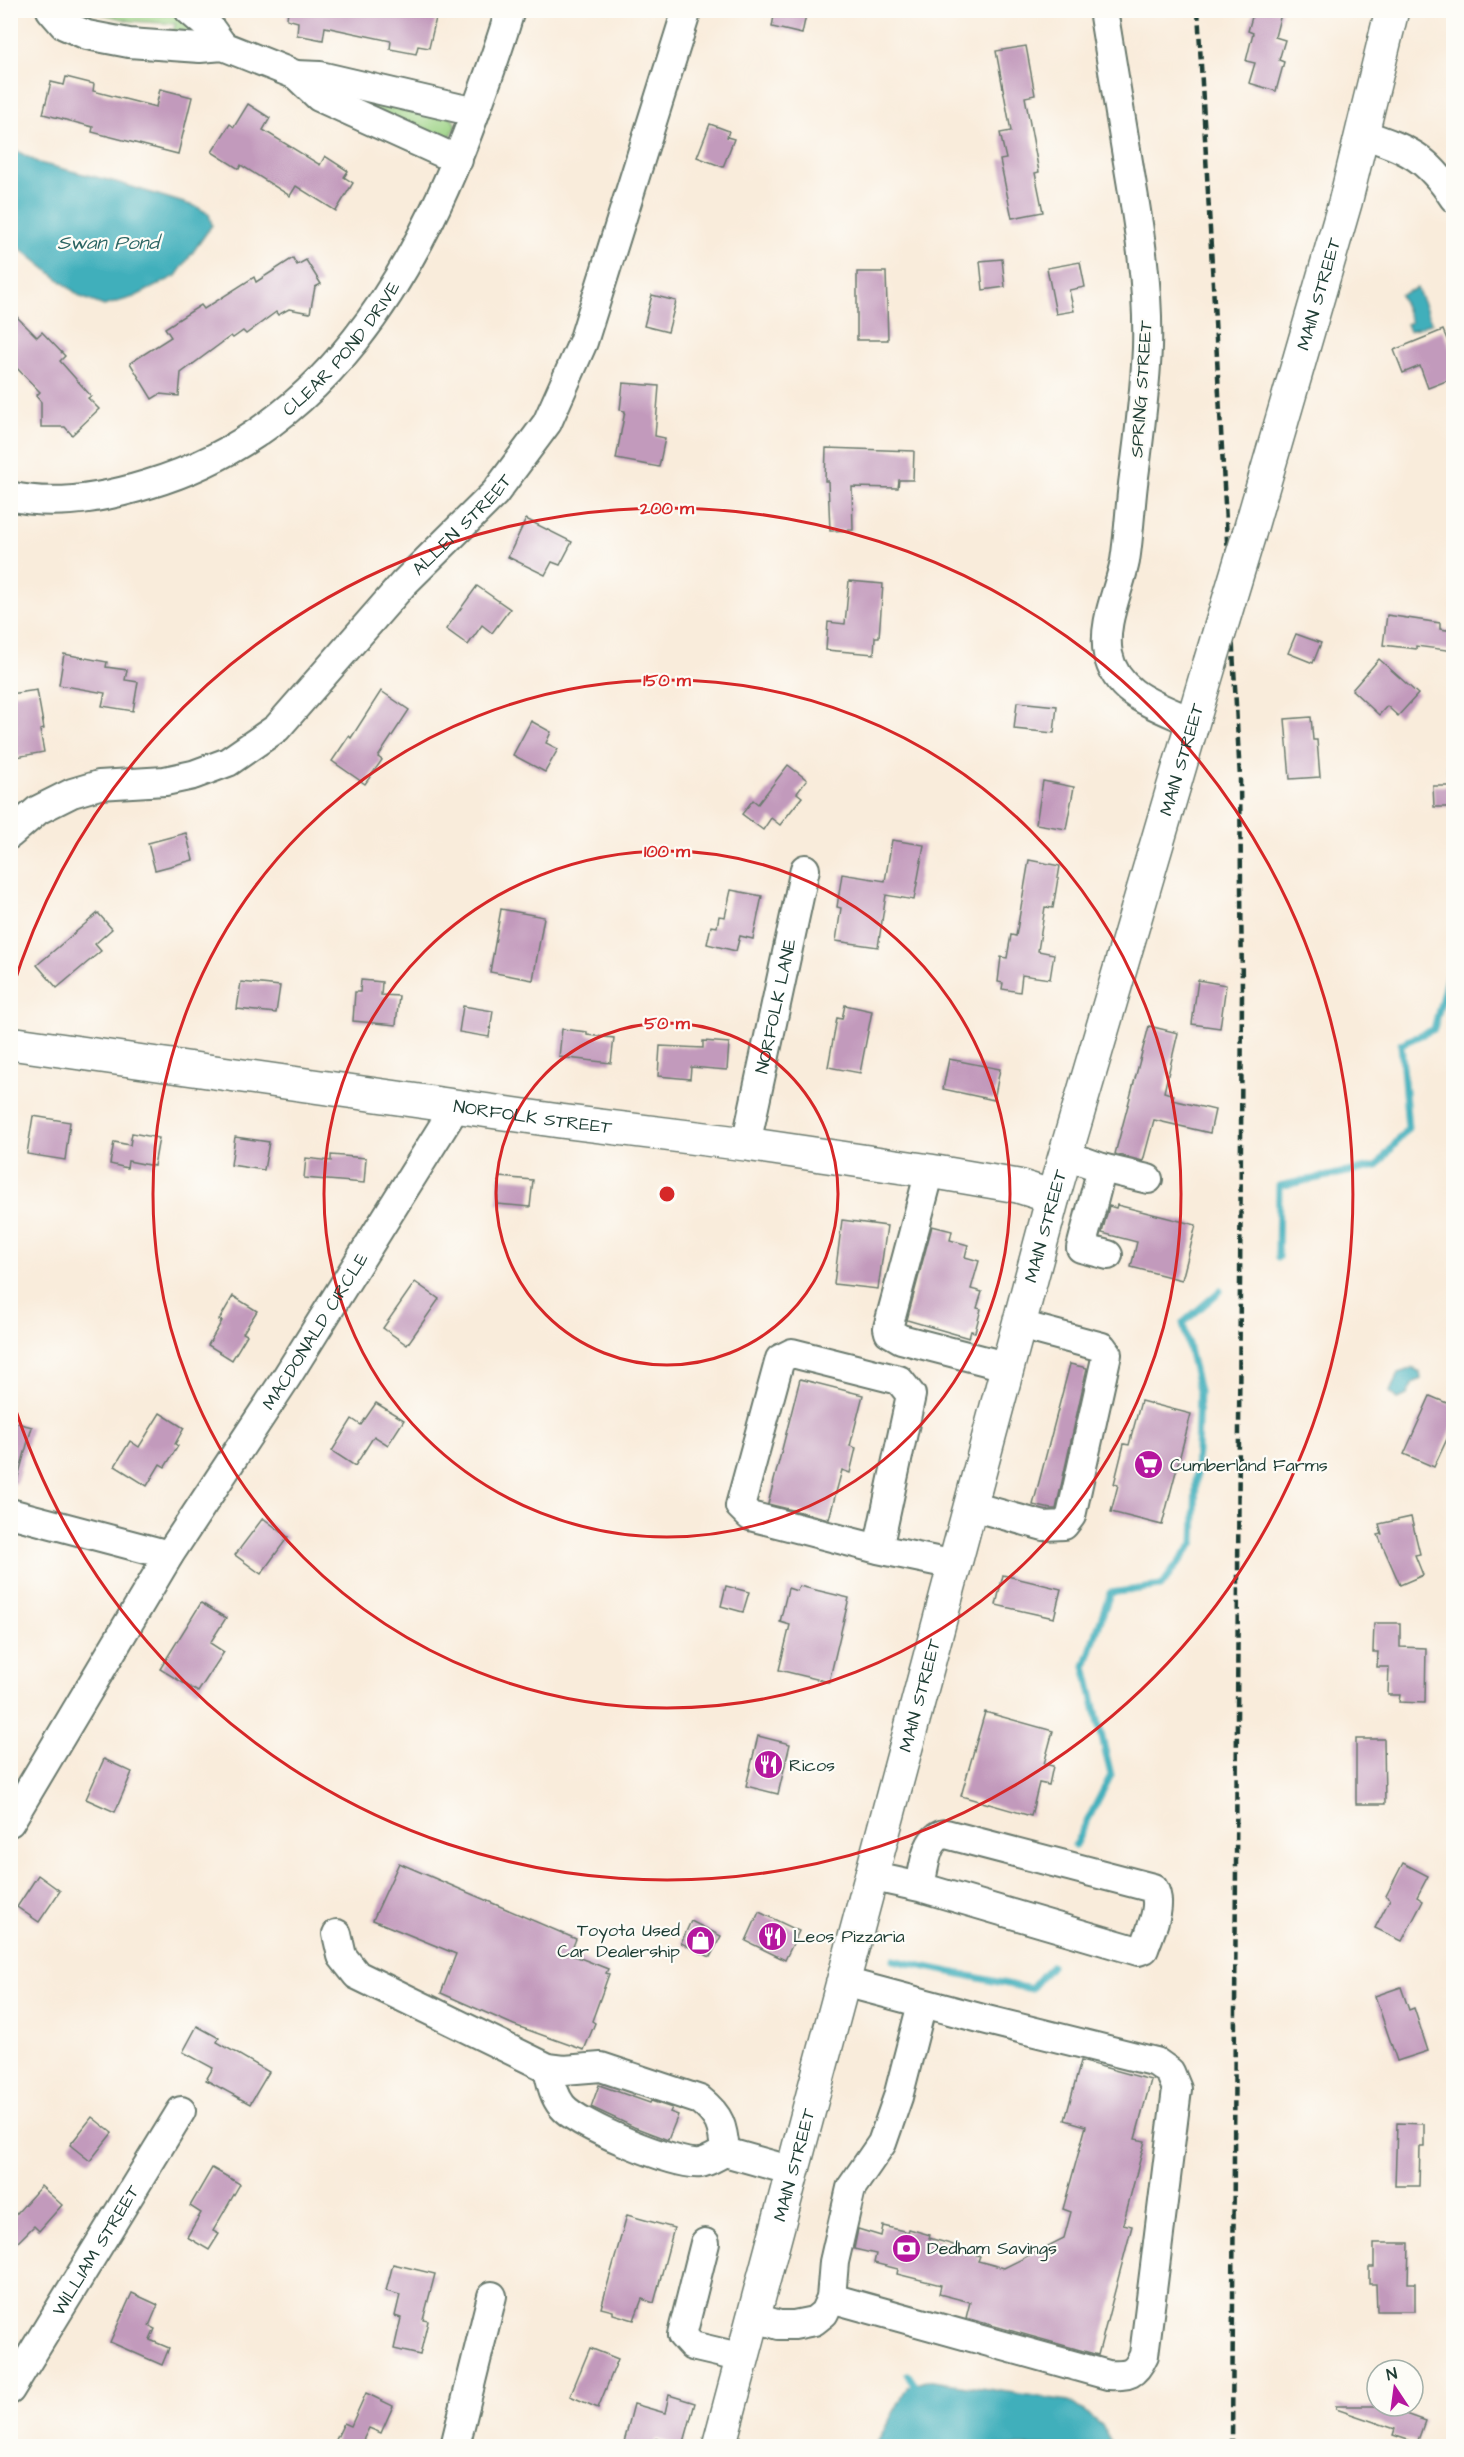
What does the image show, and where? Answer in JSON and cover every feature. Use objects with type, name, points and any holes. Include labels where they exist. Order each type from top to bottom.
[{"type":"main road","name":"MAIN STREET","points":[[719,2446],[1053,1197],[1249,534],[1363,134],[1392,10]]},
{"type":"main road","name":"NORFOLK STREET","points":[[10,1043],[930,1171],[1018,1185],[1053,1197]]},
{"type":"street","points":[[51,10],[64,25],[87,35],[129,43],[200,48],[223,46],[296,75],[320,76],[475,112]]},
{"type":"street","points":[[189,10],[210,28],[223,46]]},
{"type":"street","name":"CLEAR POND DRIVE","points":[[10,496],[54,500],[128,491],[168,479],[214,459],[251,438],[320,382],[352,346],[379,309],[413,254],[458,160],[500,46],[510,10]]},
{"type":"street","name":"ALLEN STREET","points":[[10,834],[38,810],[72,793],[99,785],[165,781],[193,775],[228,762],[277,728],[403,584],[495,493],[547,423],[583,342],[687,10]]},
{"type":"street","name":"SPRING STREET","points":[[1103,10],[1138,225],[1145,279],[1147,347],[1142,430],[1133,485],[1128,540],[1107,628],[1108,652],[1113,672],[1125,688],[1192,722]]},
{"type":"street","points":[[296,75],[319,97],[458,160]]},
{"type":"street","points":[[1363,134],[1416,155],[1429,165],[1454,198]]},
{"type":"street","name":"NORFOLK LANE","points":[[747,1144],[805,869]]},
{"type":"street","name":"MACDONALD CIRCLE","points":[[10,1822],[170,1555],[286,1378],[456,1106]]},
{"type":"street","points":[[1066,1155],[1102,1168],[1149,1179]]},
{"type":"street","points":[[1102,1168],[1081,1248],[1108,1255]]},
{"type":"street","points":[[930,1171],[888,1328],[889,1332],[902,1340],[1009,1367]]},
{"type":"street","points":[[971,1506],[1044,1526],[1064,1525],[1071,1516],[1107,1354],[1102,1347],[1020,1325]]},
{"type":"street","points":[[878,1549],[911,1395],[898,1380],[792,1353],[780,1359],[740,1506],[750,1516],[878,1549],[955,1565]]},
{"type":"street","points":[[10,1513],[170,1555]]},
{"type":"street","points":[[870,1876],[920,1887],[1138,1951],[1144,1949],[1158,1904],[1153,1888],[946,1834],[938,1835],[931,1841],[920,1887]]},
{"type":"street","points":[[337,1934],[342,1956],[357,1975],[548,2068],[564,2070],[601,2067],[700,2100],[712,2110],[723,2128],[725,2152]]},
{"type":"street","points":[[831,2298],[1108,2375],[1131,2374],[1138,2368],[1144,2355],[1177,2090],[1170,2072],[1156,2062],[922,2004],[844,1982]]},
{"type":"street","points":[[753,2317],[779,2325],[814,2321],[824,2313],[831,2298],[834,2262],[851,2188],[882,2143],[898,2097],[922,2004]]},
{"type":"street","points":[[548,2068],[553,2090],[561,2105],[575,2118],[669,2159],[701,2163],[725,2152],[793,2171]]},
{"type":"street","name":"WILLIAM STREET","points":[[10,2390],[182,2111]]},
{"type":"street","points":[[705,2243],[682,2335],[692,2346],[743,2358]]},
{"type":"street","points":[[455,2446],[492,2296]]},
{"type":"green space","points":[[62,11],[175,11],[200,32],[168,40],[176,24],[131,21],[93,12],[81,24]]},
{"type":"green space","points":[[325,84],[452,117],[456,126],[451,136],[440,141]]},
{"type":"water","name":"Swan Pond","points":[[11,148],[39,163],[116,182],[197,207],[209,214],[212,225],[176,276],[134,297],[104,306],[81,297],[21,249],[11,237]]},
{"type":"water","points":[[1417,288],[1432,323],[1409,331],[1406,324],[1411,322],[1400,295]]},
{"type":"water","points":[[1413,1368],[1420,1372],[1421,1379],[1413,1383],[1407,1395],[1398,1399],[1390,1392],[1398,1373]]},
{"type":"water","points":[[926,2380],[1069,2401],[1103,2426],[1112,2446],[876,2446],[908,2386]]},
{"type":"building","points":[[288,10],[429,10],[427,16],[436,18],[429,48],[418,46],[416,54],[390,49],[391,41],[325,27],[323,40],[297,35],[298,22],[287,19]]},
{"type":"building","points":[[775,10],[807,10],[802,34],[772,27]]},
{"type":"building","points":[[1254,10],[1282,10],[1275,37],[1285,40],[1279,60],[1284,62],[1276,91],[1249,83],[1255,63],[1246,61],[1253,33],[1248,31]]},
{"type":"building","points":[[1026,46],[1035,95],[1025,97],[1039,172],[1035,173],[1043,212],[1012,218],[1000,160],[1006,159],[1000,133],[1011,131],[996,51]]},
{"type":"building","points":[[66,77],[94,84],[93,91],[156,107],[160,89],[192,97],[178,154],[92,132],[93,127],[43,114],[51,82],[64,85]]},
{"type":"building","points":[[248,104],[270,118],[263,130],[320,165],[325,156],[348,171],[344,177],[353,183],[336,211],[296,186],[290,196],[241,165],[239,169],[212,152],[230,124],[234,127]]},
{"type":"building","points":[[710,124],[729,131],[727,137],[734,139],[723,167],[697,157]]},
{"type":"building","points":[[293,258],[297,265],[306,260],[321,284],[315,287],[310,313],[289,309],[278,315],[276,312],[246,334],[243,331],[233,338],[231,336],[181,373],[179,396],[160,394],[152,399],[130,363],[171,337],[165,328],[201,305],[204,309],[254,277],[256,282]]},
{"type":"building","points":[[1002,259],[1005,287],[983,290],[980,261]]},
{"type":"building","points":[[1080,262],[1085,287],[1069,290],[1074,311],[1056,314],[1047,268]]},
{"type":"building","points":[[857,272],[886,272],[888,340],[857,340]]},
{"type":"building","points":[[652,295],[676,301],[668,332],[644,326]]},
{"type":"building","points":[[10,310],[37,337],[42,332],[65,356],[60,361],[91,396],[88,398],[99,409],[72,435],[65,427],[41,427],[41,402],[36,396],[40,392],[10,361]]},
{"type":"building","points":[[1443,330],[1454,356],[1454,378],[1428,388],[1420,366],[1403,373],[1394,350]]},
{"type":"building","points":[[623,383],[659,386],[655,436],[665,438],[659,467],[616,459],[625,411],[620,410]]},
{"type":"building","points":[[826,448],[914,451],[913,480],[899,480],[898,488],[852,487],[853,530],[830,531],[828,481],[825,481]]},
{"type":"building","points":[[526,519],[572,542],[560,565],[552,562],[545,575],[508,557]]},
{"type":"building","points":[[849,581],[883,584],[879,637],[875,637],[874,654],[826,650],[828,622],[845,624]]},
{"type":"building","points":[[477,586],[510,609],[492,633],[482,625],[468,645],[446,629]]},
{"type":"building","points":[[1387,615],[1440,623],[1440,629],[1454,631],[1454,651],[1383,645]]},
{"type":"building","points":[[1296,634],[1321,643],[1313,663],[1288,653]]},
{"type":"building","points":[[64,654],[107,662],[106,667],[127,670],[125,680],[138,682],[133,711],[102,706],[105,693],[59,685]]},
{"type":"building","points":[[1379,659],[1418,694],[1398,716],[1387,706],[1379,715],[1352,690]]},
{"type":"building","points":[[37,690],[44,729],[40,730],[44,752],[17,757],[10,719],[10,694]]},
{"type":"building","points":[[381,691],[409,710],[378,757],[382,760],[365,784],[332,761],[349,736],[351,738]]},
{"type":"building","points":[[1017,702],[1057,706],[1054,733],[1014,729]]},
{"type":"building","points":[[1311,717],[1313,740],[1317,740],[1320,777],[1290,779],[1285,719]]},
{"type":"building","points":[[531,721],[551,732],[546,743],[558,749],[545,772],[513,755]]},
{"type":"building","points":[[788,765],[807,780],[797,793],[802,797],[780,825],[771,818],[763,830],[742,814],[753,800],[758,804]]},
{"type":"building","points":[[1043,781],[1074,787],[1066,829],[1036,824]]},
{"type":"building","points":[[1433,786],[1451,786],[1451,807],[1434,807]]},
{"type":"building","points":[[186,833],[193,860],[155,870],[148,843]]},
{"type":"building","points":[[892,840],[924,845],[914,900],[886,895],[878,947],[836,941],[841,908],[837,907],[842,874],[885,881]]},
{"type":"building","points":[[1029,860],[1060,866],[1053,908],[1045,907],[1038,951],[1054,954],[1050,979],[1022,975],[1020,992],[1002,989],[1003,983],[998,982],[1001,957],[1007,958],[1011,935],[1016,936]]},
{"type":"building","points":[[731,890],[762,896],[753,939],[740,936],[736,951],[707,944],[711,926],[717,927],[719,916],[725,917]]},
{"type":"building","points":[[501,909],[544,917],[533,980],[490,972]]},
{"type":"building","points":[[98,913],[112,929],[95,944],[101,951],[57,988],[37,965]]},
{"type":"building","points":[[361,980],[382,982],[381,995],[399,996],[396,1025],[353,1021],[355,992],[360,992]]},
{"type":"building","points":[[1198,980],[1226,985],[1220,1028],[1192,1024]]},
{"type":"building","points":[[241,982],[280,986],[276,1013],[237,1009]]},
{"type":"building","points":[[845,1005],[872,1011],[860,1073],[828,1067],[837,1018],[842,1019]]},
{"type":"building","points":[[463,1006],[493,1011],[489,1037],[459,1032]]},
{"type":"building","points":[[1149,1026],[1178,1033],[1164,1092],[1174,1095],[1172,1100],[1215,1110],[1210,1133],[1154,1120],[1143,1161],[1115,1154]]},
{"type":"building","points":[[562,1029],[614,1038],[611,1063],[559,1057]]},
{"type":"building","points":[[703,1041],[729,1043],[727,1070],[691,1067],[690,1079],[658,1076],[660,1046],[703,1048]]},
{"type":"building","points":[[949,1059],[1000,1069],[994,1100],[943,1089]]},
{"type":"building","points":[[33,1116],[70,1122],[65,1160],[27,1154]]},
{"type":"building","points":[[132,1133],[159,1138],[154,1166],[128,1161],[127,1168],[110,1164],[114,1142],[130,1145]]},
{"type":"building","points":[[235,1137],[269,1142],[264,1170],[231,1165]]},
{"type":"building","points":[[331,1155],[366,1158],[364,1183],[304,1178],[306,1158],[331,1161]]},
{"type":"building","points":[[499,1177],[533,1180],[530,1207],[497,1204]]},
{"type":"building","points":[[1117,1205],[1196,1225],[1182,1280],[1131,1267],[1137,1242],[1102,1233],[1109,1206],[1116,1208]]},
{"type":"building","points":[[842,1220],[887,1226],[878,1289],[834,1284]]},
{"type":"building","points":[[932,1226],[952,1231],[950,1240],[968,1245],[965,1257],[979,1261],[971,1289],[982,1292],[977,1308],[981,1309],[975,1332],[971,1331],[969,1338],[907,1320]]},
{"type":"building","points":[[415,1282],[439,1299],[407,1345],[383,1328]]},
{"type":"building","points":[[233,1296],[257,1311],[243,1333],[247,1335],[232,1360],[208,1345]]},
{"type":"building","points":[[1070,1364],[1087,1368],[1056,1509],[1051,1509],[1033,1505]]},
{"type":"building","points":[[800,1379],[863,1395],[850,1446],[856,1448],[850,1473],[842,1470],[829,1519],[768,1504]]},
{"type":"building","points":[[1430,1396],[1454,1406],[1454,1424],[1434,1467],[1404,1454]]},
{"type":"building","name":"Cumberland Farms","points":[[1141,1401],[1191,1414],[1162,1525],[1111,1512],[1118,1485],[1114,1484],[1124,1444],[1129,1445]]},
{"type":"building","points":[[376,1403],[404,1420],[388,1445],[374,1436],[355,1466],[332,1451],[352,1419],[361,1425]]},
{"type":"building","points":[[160,1413],[184,1428],[175,1444],[178,1446],[165,1467],[160,1464],[147,1486],[115,1466],[130,1441],[139,1447]]},
{"type":"building","points":[[10,1421],[32,1427],[16,1484],[10,1483]]},
{"type":"building","points":[[1411,1517],[1420,1554],[1415,1555],[1423,1575],[1400,1585],[1378,1535],[1382,1534],[1379,1524]]},
{"type":"building","points":[[263,1518],[288,1537],[261,1574],[235,1555]]},
{"type":"building","points":[[1003,1575],[1061,1589],[1054,1618],[996,1605]]},
{"type":"building","points":[[726,1586],[749,1592],[743,1612],[721,1606]]},
{"type":"building","points":[[799,1586],[849,1598],[829,1682],[779,1670],[790,1625],[780,1622],[788,1588],[797,1591]]},
{"type":"building","points":[[201,1603],[226,1618],[210,1643],[224,1652],[198,1692],[160,1669]]},
{"type":"building","points":[[1374,1623],[1400,1623],[1400,1647],[1426,1648],[1425,1703],[1399,1702],[1400,1695],[1388,1695],[1389,1667],[1377,1667],[1378,1652],[1373,1652]]},
{"type":"building","points":[[985,1712],[1053,1731],[1044,1764],[1053,1766],[1049,1785],[1039,1783],[1031,1816],[961,1796]]},
{"type":"building","name":"Ricos","points":[[758,1736],[790,1744],[778,1794],[746,1786]]},
{"type":"building","points":[[1356,1739],[1384,1739],[1385,1804],[1356,1804]]},
{"type":"building","points":[[104,1759],[132,1772],[115,1812],[86,1799]]},
{"type":"building","points":[[399,1863],[576,1939],[570,1954],[608,1969],[606,1973],[609,1974],[592,2021],[595,2023],[584,2050],[514,2025],[441,1993],[456,1954],[373,1920]]},
{"type":"building","points":[[1403,1863],[1428,1876],[1417,1897],[1423,1901],[1402,1941],[1375,1928],[1390,1899],[1386,1896]]},
{"type":"building","points":[[38,1875],[60,1891],[39,1922],[17,1907]]},
{"type":"building","name":"Leos Pizzaria","points":[[759,1912],[799,1931],[785,1960],[746,1941]]},
{"type":"building","name":"Toyota Used Car Dealership","points":[[691,1921],[721,1936],[710,1957],[681,1943]]},
{"type":"building","points":[[1401,1987],[1409,2010],[1414,2008],[1428,2051],[1397,2061],[1375,1996]]},
{"type":"building","points":[[197,2026],[219,2038],[217,2042],[269,2072],[250,2104],[206,2080],[213,2068],[183,2052]]},
{"type":"building","points":[[1081,2061],[1151,2080],[1135,2139],[1145,2141],[1123,2224],[1132,2226],[1098,2355],[966,2318],[970,2302],[939,2294],[941,2285],[897,2274],[898,2269],[874,2263],[876,2254],[854,2249],[858,2229],[881,2236],[883,2226],[908,2232],[909,2229],[954,2245],[953,2248],[980,2256],[978,2261],[1004,2268],[1064,2238],[1071,2212],[1063,2209],[1086,2126],[1065,2120]]},
{"type":"building","points":[[599,2085],[650,2103],[651,2101],[672,2108],[670,2112],[678,2115],[668,2140],[591,2107]]},
{"type":"building","points":[[92,2117],[112,2133],[90,2161],[70,2145]]},
{"type":"building","points":[[1397,2123],[1424,2124],[1424,2147],[1420,2147],[1419,2186],[1395,2186]]},
{"type":"building","points":[[212,2168],[240,2184],[213,2231],[219,2234],[209,2250],[187,2237],[201,2213],[190,2206]]},
{"type":"building","points":[[41,2186],[62,2205],[39,2231],[34,2226],[10,2250],[10,2221]]},
{"type":"building","points":[[627,2215],[674,2228],[654,2303],[642,2299],[634,2320],[601,2308]]},
{"type":"building","points":[[1374,2243],[1409,2243],[1408,2283],[1415,2283],[1415,2311],[1377,2311],[1376,2284],[1369,2284],[1369,2267],[1374,2267]]},
{"type":"building","points":[[393,2264],[435,2274],[423,2320],[428,2321],[420,2355],[394,2349],[401,2318],[395,2316],[400,2295],[386,2291]]},
{"type":"building","points":[[132,2293],[158,2305],[149,2326],[155,2329],[150,2340],[169,2348],[162,2365],[110,2342]]},
{"type":"building","points":[[590,2348],[618,2359],[598,2408],[570,2396]]},
{"type":"building","points":[[366,2393],[393,2406],[381,2433],[369,2428],[360,2446],[333,2446],[344,2423],[351,2426]]},
{"type":"building","points":[[669,2395],[695,2403],[683,2446],[656,2439],[654,2446],[623,2446],[634,2404],[665,2413]]},
{"type":"building","points":[[1336,2406],[1365,2406],[1365,2418],[1417,2418],[1425,2421],[1417,2443],[1393,2435],[1395,2429],[1336,2409]]},
{"type":"waterway","points":[[1450,766],[1454,795]]},
{"type":"waterway","points":[[1278,1257],[1279,1186],[1377,1166],[1408,1128],[1401,1044],[1434,1029],[1454,952]]},
{"type":"waterway","points":[[1075,1845],[1111,1775],[1085,1666],[1110,1593],[1161,1586],[1194,1542],[1199,1391],[1183,1323],[1220,1291]]},
{"type":"waterway","points":[[893,1960],[1031,1989],[1051,1966]]},
{"type":"waterway","points":[[908,2375],[919,2391]]},
{"type":"railway","points":[[1198,10],[1240,778],[1242,993],[1232,2446]]},
{"type":"place","name":"Cumberland Farms","points":[[1149,1465]]},
{"type":"place","name":"Ricos","points":[[768,1765]]},
{"type":"place","name":"Leos Pizzaria","points":[[772,1936]]},
{"type":"place","name":"Toyota Used Car Dealership","points":[[701,1940]]},
{"type":"place","name":"Dedham Savings","points":[[906,2248]]}]
